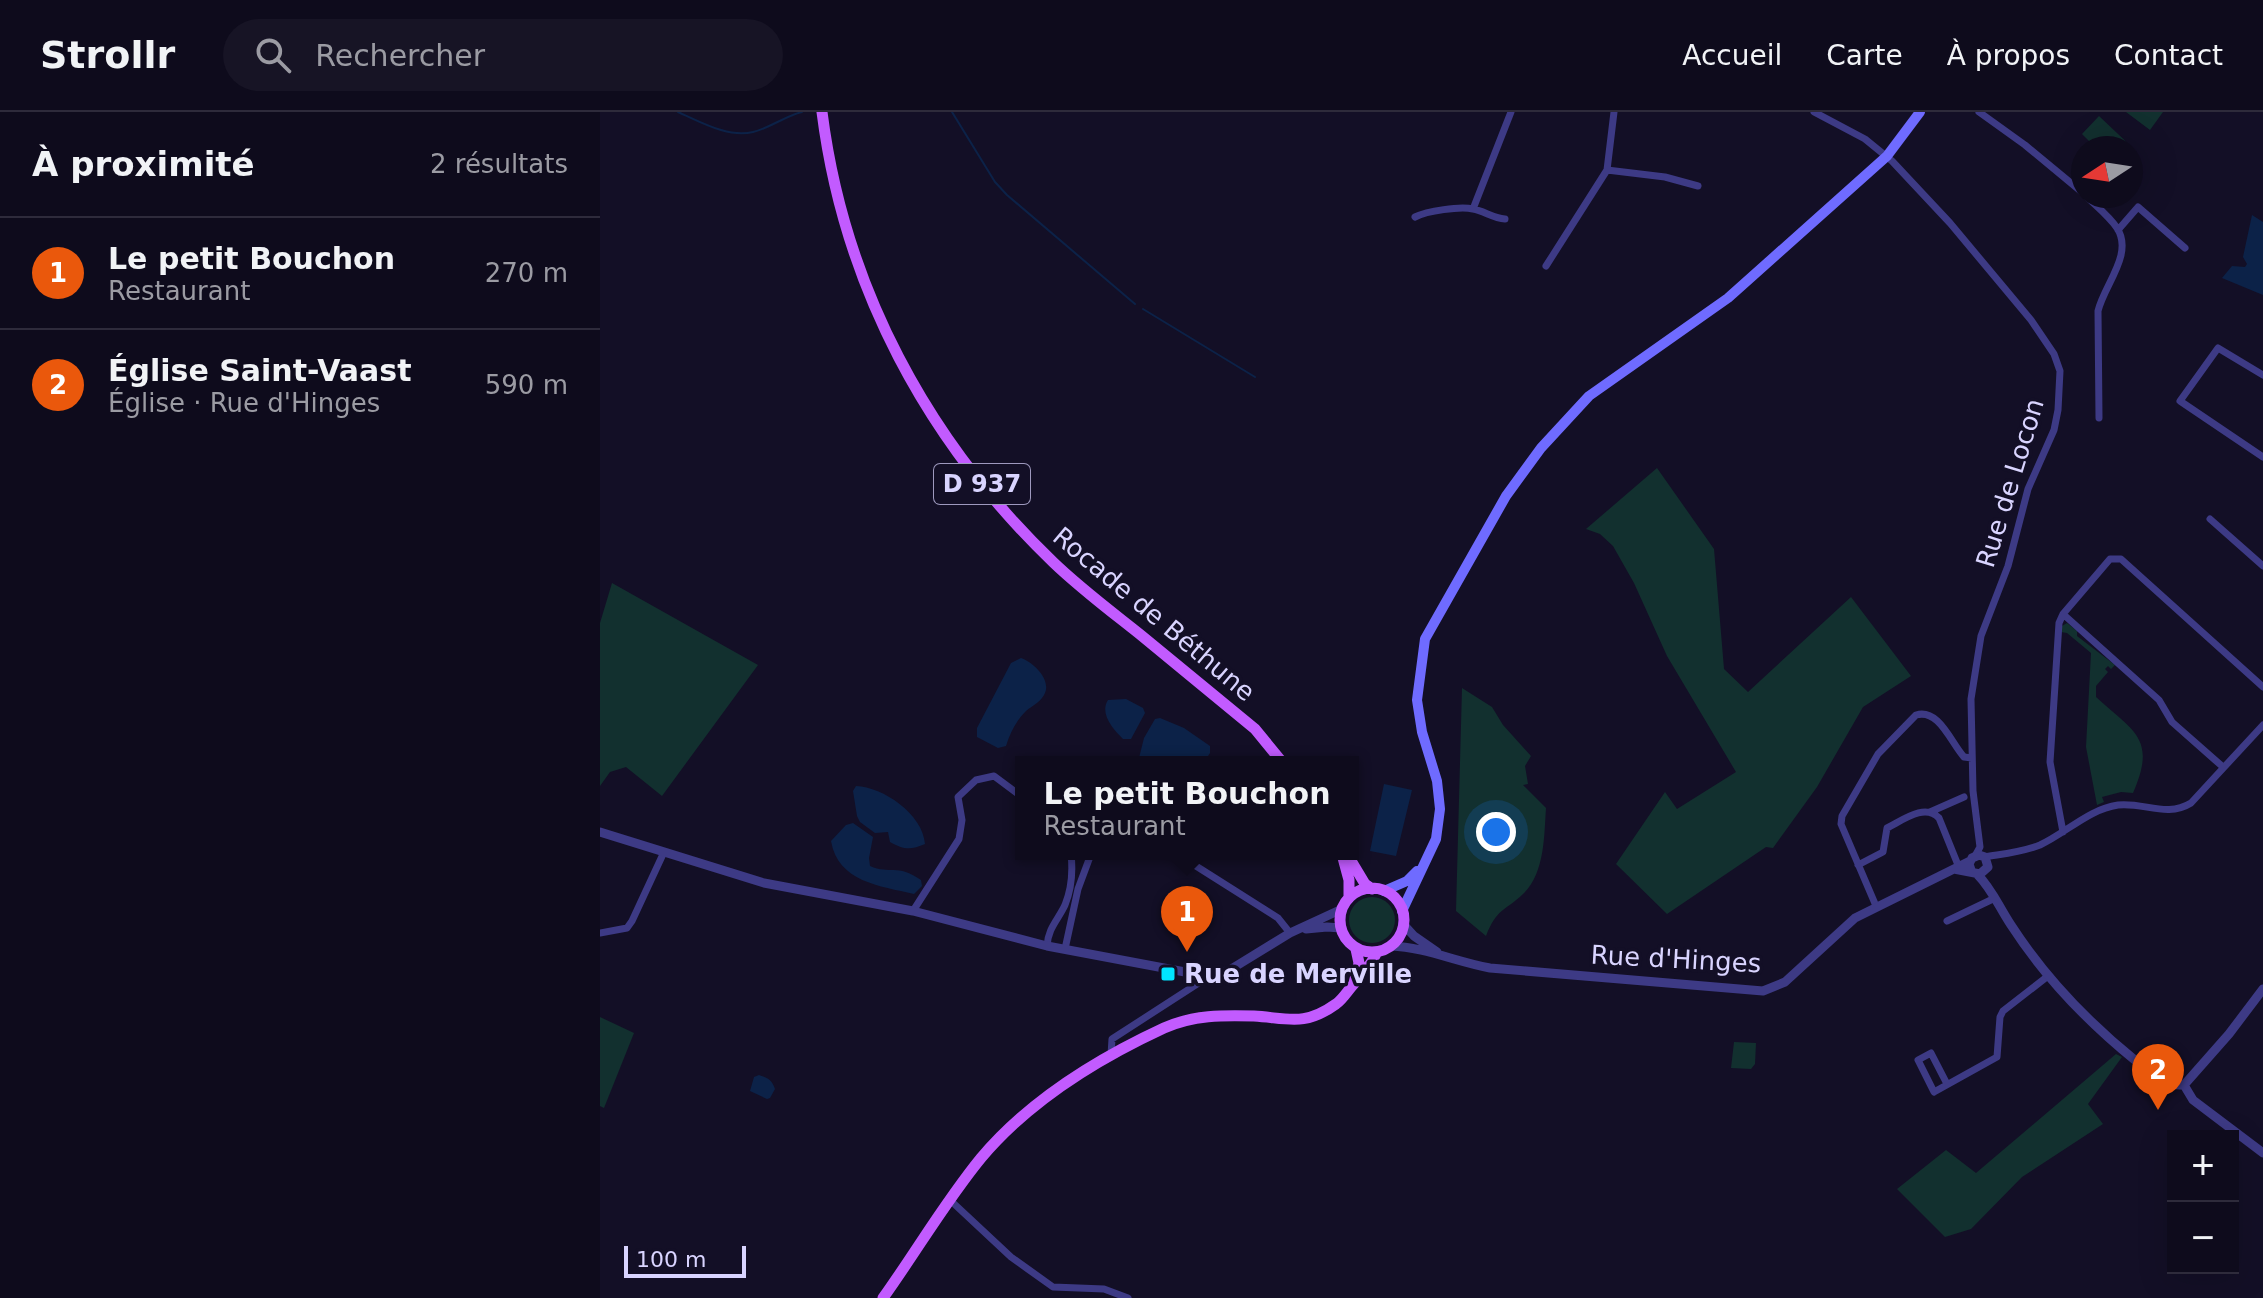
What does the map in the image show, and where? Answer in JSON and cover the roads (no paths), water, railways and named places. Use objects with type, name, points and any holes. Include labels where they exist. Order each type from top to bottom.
[{"type":"main road","name":"Rocade de Béthune","points":[[822,112],[840,210],[855,261],[880,321],[909,377],[973,475],[1053,562],[1255,729],[1277,756]]},
{"type":"main road","points":[[1356,949],[1377,952],[1391,946],[1401,932],[1403,918],[1436,839],[1440,809],[1437,781],[1422,732],[1417,700],[1425,639],[1506,496],[1589,396],[1728,298],[1887,156],[1920,112]]},
{"type":"main road","points":[[1346,903],[1364,890],[1378,890],[1407,881],[1429,857]]},
{"type":"main road","points":[[1345,860],[1349,880],[1341,928],[1356,949],[1359,963],[1354,984]]},
{"type":"main road","points":[[1348,860],[1365,884],[1392,896],[1403,918]]},
{"type":"main road","points":[[883,1298],[981,1158],[1014,1123],[1056,1091],[1111,1056],[1193,1018],[1258,1016],[1282,1021],[1308,1018],[1337,1003],[1366,972],[1377,952]]},
{"type":"street","points":[[1473,209],[1511,112]]},
{"type":"street","points":[[1546,266],[1607,170],[1614,112]]},
{"type":"street","name":"Rue de Locon","points":[[1814,112],[1865,139],[1887,156],[1950,223],[2031,320],[2054,354],[2060,371],[2054,430],[2028,489],[2008,566],[1981,636],[1971,699],[1979,864]]},
{"type":"street","points":[[1979,112],[2071,184]]},
{"type":"street","points":[[1607,170],[1665,177],[1698,186]]},
{"type":"street","points":[[2118,230],[2138,207],[2185,248]]},
{"type":"street","points":[[2097,208],[2118,230],[2122,242],[2121,258],[2101,298],[2098,311],[2099,418]]},
{"type":"street","points":[[1415,217],[1425,212],[1473,209],[1490,217],[1505,219]]},
{"type":"street","points":[[2263,375],[2218,348],[2180,401],[2263,457]]},
{"type":"street","points":[[2210,519],[2263,566]]},
{"type":"street","points":[[2063,832],[2050,762],[2059,623],[2063,614],[2110,559],[2121,559],[2263,687]]},
{"type":"street","points":[[2063,614],[2159,700],[2172,722],[2223,767]]},
{"type":"street","points":[[1876,906],[1841,824],[1842,816],[1878,754],[1916,715],[1922,713],[1932,716],[1964,757],[1972,758]]},
{"type":"street","points":[[2184,1085],[2158,1079],[2118,1047],[2048,976],[2011,925],[1979,864],[1999,855],[2038,846],[2100,810],[2117,805],[2180,810],[2191,803],[2263,725]]},
{"type":"street","points":[[913,911],[959,839],[962,820],[958,797],[976,780],[994,776],[1015,792]]},
{"type":"street","points":[[1858,865],[1883,852],[1887,828],[1964,797]]},
{"type":"street","points":[[1930,812],[1939,818],[1954,867]]},
{"type":"street","points":[[600,832],[764,883],[913,911],[1047,946],[1211,975]]},
{"type":"street","points":[[600,933],[627,928],[664,852]]},
{"type":"street","points":[[1047,946],[1049,929],[1064,907],[1069,891],[1073,873],[1072,860]]},
{"type":"street","points":[[1065,949],[1078,889],[1089,860]]},
{"type":"street","points":[[1186,860],[1278,918],[1294,932],[1341,928]]},
{"type":"street","name":"Rue d'Hinges","points":[[1391,946],[1490,968],[1763,991],[1785,982],[1855,918],[1954,867],[1979,864]]},
{"type":"street","points":[[1947,921],[1995,898]]},
{"type":"street","points":[[1111,1056],[1112,1039],[1211,975],[1237,966],[1346,903]]},
{"type":"street","name":"Rue d'Hinges","points":[[1403,918],[1430,948],[1458,962]]},
{"type":"street","points":[[1947,1084],[1931,1053],[1918,1060],[1934,1092],[1997,1057],[2003,1011],[2048,976]]},
{"type":"street","points":[[2184,1085],[2263,989]]},
{"type":"street","points":[[2184,1085],[2193,1100],[2263,1153]]},
{"type":"street","points":[[950,1200],[1011,1257],[1053,1287],[1104,1289],[1128,1298]]},
{"type":"water","points":[[2252,215],[2263,222],[2263,295],[2222,278],[2232,266],[2245,267],[2247,264],[2243,257]]},
{"type":"water","points":[[1021,658],[1040,672],[1045,682],[1045,693],[1019,719],[1006,746],[998,748],[977,737],[977,728],[1011,663]]},
{"type":"water","points":[[1126,699],[1143,708],[1145,713],[1131,739],[1123,739],[1119,735],[1105,711],[1108,700]]},
{"type":"water","points":[[1160,718],[1184,728],[1210,746],[1210,753],[1208,756],[1140,756],[1144,738],[1155,719]]},
{"type":"water","points":[[1384,784],[1412,790],[1396,856],[1370,851]]},
{"type":"water","points":[[856,786],[878,791],[900,804],[917,822],[925,844],[899,847],[890,842],[888,832],[875,833],[860,822],[853,791]]},
{"type":"water","points":[[853,823],[873,837],[870,866],[900,870],[921,880],[922,886],[914,894],[862,880],[842,865],[831,841],[846,825]]},
{"type":"water","points":[[759,1075],[774,1086],[770,1098],[750,1091],[754,1077]]},
{"type":"waterway","points":[[678,112],[734,133],[759,130],[802,112]]},
{"type":"waterway","points":[[952,112],[995,182],[1007,195],[1135,304]]},
{"type":"waterway","points":[[1143,309],[1255,377]]},
{"type":"place","name":"Le petit Bouchon","points":[[1187,952]]},
{"type":"place","name":"Rue de Merville","points":[[1168,974]]},
{"type":"place","name":"Église Saint-Vaast","points":[[2158,1110]]}]
